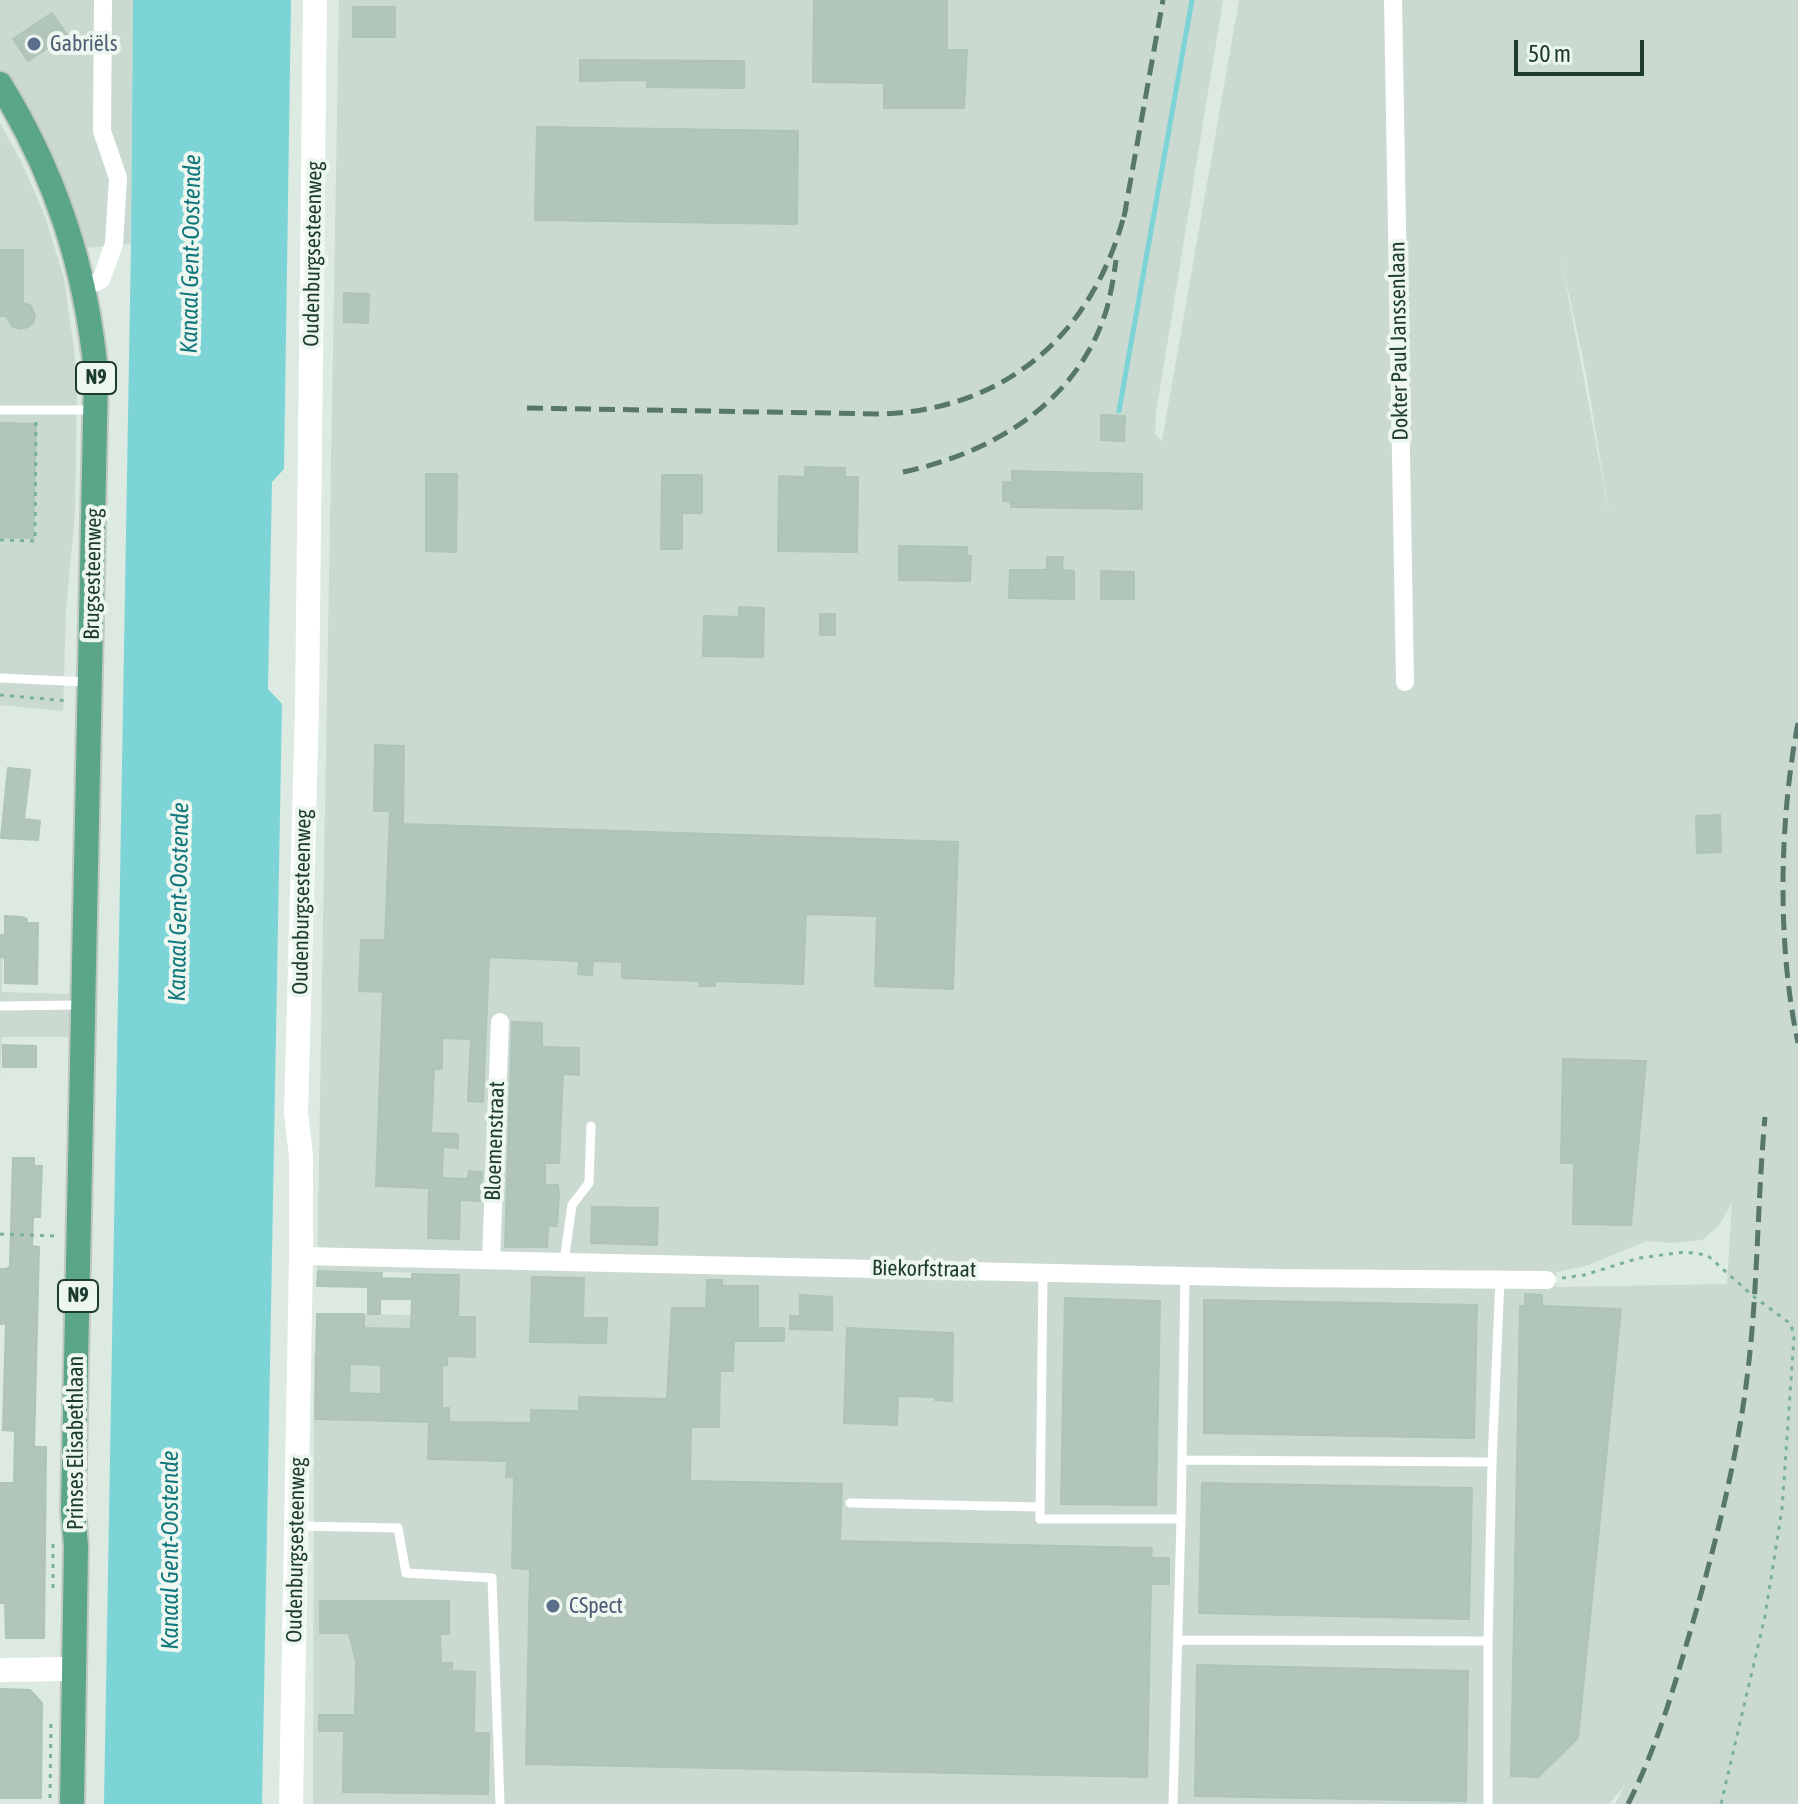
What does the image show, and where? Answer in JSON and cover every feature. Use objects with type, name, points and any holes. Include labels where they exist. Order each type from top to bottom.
[{"type":"main road","name":"Brugsesteenweg","points":[[0,84],[21,119],[51,182],[75,250],[95,358],[83,1082]]},
{"type":"main road","name":"Prinses Elisabethlaan","points":[[72,1804],[76,1546],[73,1511],[83,1082]]},
{"type":"street","points":[[84,287],[101,280],[108,262],[114,244],[118,189],[115,167],[102,131],[103,0]]},
{"type":"street","name":"Oudenburgsesteenweg","points":[[291,1804],[301,1256],[301,1156],[296,1113],[307,707],[315,0]]},
{"type":"street","name":"Dokter Paul Janssenlaan","points":[[1393,0],[1405,682]]},
{"type":"street","name":"Bloemenstraat","points":[[491,1260],[500,1022]]},
{"type":"street","name":"Biekorfstraat","points":[[301,1256],[1185,1276],[1547,1280]]},
{"type":"street","points":[[0,1670],[74,1669]]},
{"type":"lane","points":[[0,410],[96,410]]},
{"type":"lane","points":[[0,678],[90,693]]},
{"type":"lane","points":[[0,1006],[85,1005]]},
{"type":"lane","points":[[564,1261],[572,1205],[589,1183],[591,1126]]},
{"type":"lane","points":[[1043,1272],[1040,1519],[1181,1519]]},
{"type":"lane","points":[[1173,1804],[1185,1276]]},
{"type":"lane","points":[[1488,1804],[1492,1462],[1500,1279]]},
{"type":"lane","points":[[1182,1460],[1492,1462]]},
{"type":"lane","points":[[850,1503],[1040,1507]]},
{"type":"lane","points":[[296,1526],[398,1528],[406,1573],[492,1578],[500,1804]]},
{"type":"lane","points":[[1178,1640],[1488,1641]]},
{"type":"path","points":[[0,540],[35,541],[36,410]]},
{"type":"path","points":[[0,695],[90,693]]},
{"type":"path","points":[[0,1234],[80,1237]]},
{"type":"path","points":[[1547,1280],[1584,1275],[1639,1258],[1685,1252],[1707,1255],[1742,1287],[1791,1324],[1794,1337],[1782,1509],[1765,1616],[1721,1804]]},
{"type":"shaded area","points":[[0,0],[133,0],[131,244],[85,248],[61,177],[0,84]]},
{"type":"shaded area","points":[[339,0],[1223,0],[1156,413],[1155,434],[1162,441],[1239,0],[1798,0],[1798,1804],[1615,1804],[1625,1785],[1609,1804],[313,1804],[314,1354],[364,1355],[365,1314],[458,1316],[458,1274],[317,1270]],"holes":[[[1561,257],[1586,373],[1610,518]],[[1732,1202],[1727,1284],[1556,1287],[1556,1272],[1586,1266],[1647,1241],[1672,1243],[1702,1240],[1720,1224]]]},
{"type":"shaded area","points":[[0,123],[45,216],[64,278],[74,349],[77,393],[75,514],[66,611],[63,711],[0,705]]},
{"type":"shaded area","points":[[0,952],[3,957],[2,992],[73,994],[71,1037],[2,1037],[0,1079]]},
{"type":"water","name":"Kanaal Gent-Oostende","points":[[133,0],[291,0],[284,469],[272,482],[268,689],[282,704],[262,1804],[104,1804]]},
{"type":"building","points":[[814,0],[947,0],[947,50],[967,50],[964,108],[884,108],[884,83],[813,82]]},
{"type":"building","points":[[353,7],[395,7],[395,37],[353,37]]},
{"type":"building","points":[[52,13],[67,35],[28,61],[13,39]]},
{"type":"building","points":[[580,60],[744,61],[744,88],[647,87],[647,80],[580,81]]},
{"type":"building","points":[[537,127],[798,131],[797,224],[535,220]]},
{"type":"building","points":[[0,250],[23,250],[23,303],[30,305],[35,315],[28,327],[19,329],[12,326],[6,316],[0,316]]},
{"type":"building","points":[[344,293],[369,294],[368,323],[344,322]]},
{"type":"building","points":[[1101,415],[1125,416],[1124,441],[1101,440]]},
{"type":"building","points":[[0,423],[36,424],[33,538],[0,537]]},
{"type":"building","points":[[805,467],[845,468],[845,477],[858,477],[857,552],[778,551],[779,476],[805,477]]},
{"type":"building","points":[[1012,471],[1142,474],[1142,509],[1011,507],[1011,502],[1003,501],[1003,482],[1012,482]]},
{"type":"building","points":[[426,474],[457,474],[456,552],[426,551]]},
{"type":"building","points":[[662,475],[702,475],[702,513],[682,513],[682,549],[661,549]]},
{"type":"building","points":[[899,546],[967,547],[967,556],[971,556],[970,581],[899,580]]},
{"type":"building","points":[[1047,557],[1063,557],[1062,570],[1074,571],[1074,599],[1009,598],[1010,570],[1047,570]]},
{"type":"building","points":[[1101,571],[1134,572],[1134,599],[1101,599]]},
{"type":"building","points":[[739,607],[764,608],[763,657],[703,656],[704,616],[739,617]]},
{"type":"building","points":[[820,614],[835,614],[835,635],[820,635]]},
{"type":"building","points":[[375,745],[404,746],[403,824],[958,842],[953,989],[875,986],[877,916],[806,914],[803,984],[715,981],[715,986],[699,986],[699,981],[622,978],[622,962],[593,961],[592,975],[578,974],[579,961],[489,957],[483,1102],[468,1101],[471,1039],[442,1038],[442,1069],[434,1069],[431,1133],[458,1134],[458,1148],[443,1147],[442,1178],[468,1179],[469,1171],[482,1172],[481,1201],[460,1200],[459,1239],[428,1238],[429,1188],[376,1186],[383,992],[359,991],[361,940],[385,940],[390,811],[374,811]]},
{"type":"building","points":[[8,768],[30,770],[24,819],[40,821],[38,840],[1,838]]},
{"type":"building","points":[[1720,815],[1721,852],[1697,853],[1696,816]]},
{"type":"building","points":[[5,916],[22,917],[27,919],[26,923],[38,923],[37,984],[5,983],[5,957],[1,957],[0,935],[5,935]]},
{"type":"building","points":[[512,1022],[542,1023],[542,1047],[579,1048],[579,1075],[563,1074],[559,1163],[545,1163],[545,1185],[558,1185],[559,1194],[557,1226],[548,1226],[547,1247],[505,1247]]},
{"type":"building","points":[[3,1045],[36,1046],[36,1067],[3,1067]]},
{"type":"building","points":[[1563,1059],[1646,1061],[1631,1225],[1573,1224],[1574,1163],[1561,1163]]},
{"type":"building","points":[[13,1158],[34,1158],[34,1166],[42,1166],[40,1217],[33,1217],[32,1246],[39,1247],[34,1447],[46,1447],[44,1638],[6,1638],[5,1603],[0,1603],[0,1483],[14,1483],[15,1431],[3,1430],[6,1324],[0,1324],[0,1269],[10,1266]]},
{"type":"building","points":[[592,1207],[658,1208],[657,1245],[591,1243]]},
{"type":"building","points":[[318,1271],[382,1273],[381,1278],[412,1279],[412,1274],[459,1275],[458,1317],[475,1317],[475,1357],[447,1356],[447,1365],[442,1365],[442,1408],[449,1408],[449,1422],[531,1423],[531,1410],[579,1411],[579,1397],[667,1399],[672,1308],[706,1308],[707,1280],[722,1280],[722,1286],[758,1286],[758,1328],[784,1328],[784,1341],[734,1341],[733,1371],[720,1371],[719,1427],[691,1427],[690,1481],[842,1484],[840,1541],[1152,1548],[1151,1558],[1169,1558],[1169,1584],[1151,1584],[1147,1777],[526,1764],[530,1569],[512,1568],[514,1477],[506,1477],[507,1461],[428,1459],[429,1422],[315,1419],[317,1314],[364,1314],[364,1328],[411,1329],[412,1299],[380,1299],[380,1314],[368,1314],[368,1287],[317,1286]],"holes":[[[350,1364],[381,1365],[381,1394],[349,1393]]]},
{"type":"building","points":[[532,1277],[584,1278],[583,1318],[607,1318],[606,1343],[530,1342]]},
{"type":"building","points":[[1525,1294],[1542,1295],[1542,1306],[1621,1309],[1578,1738],[1538,1777],[1511,1776],[1520,1306],[1525,1306]]},
{"type":"building","points":[[800,1295],[832,1297],[832,1330],[790,1329],[790,1316],[800,1316]]},
{"type":"building","points":[[1065,1298],[1160,1301],[1156,1505],[1061,1504]]},
{"type":"building","points":[[1204,1300],[1477,1305],[1474,1438],[1204,1433]]},
{"type":"building","points":[[847,1328],[953,1333],[952,1401],[935,1400],[935,1397],[898,1396],[897,1425],[844,1423]]},
{"type":"building","points":[[1202,1483],[1472,1488],[1469,1619],[1199,1613]]},
{"type":"building","points":[[320,1601],[449,1601],[449,1634],[440,1634],[441,1663],[452,1663],[452,1671],[475,1672],[474,1733],[489,1733],[488,1794],[343,1792],[344,1731],[319,1731],[319,1715],[355,1715],[356,1662],[349,1633],[320,1633]]},
{"type":"building","points":[[1197,1665],[1468,1671],[1466,1801],[1195,1796]]},
{"type":"building","points":[[0,1689],[30,1690],[42,1703],[41,1798],[0,1798]]},
{"type":"waterway","points":[[1119,411],[1192,0]]},
{"type":"railway","points":[[1124,217],[1163,0]]},
{"type":"railway","points":[[527,408],[884,414],[930,408],[971,396],[1008,378],[1041,354],[1070,325],[1093,291],[1112,252],[1126,208]]},
{"type":"railway","points":[[903,472],[969,452],[1000,437],[1054,396],[1076,371],[1094,341],[1107,308],[1116,260]]},
{"type":"railway","points":[[1798,723],[1787,801],[1783,883],[1786,966],[1798,1043]]},
{"type":"railway","points":[[1628,1804],[1649,1758],[1674,1687],[1711,1557],[1732,1468],[1751,1346],[1765,1117]]},
{"type":"place","name":"Gabriëls","points":[[34,44]]},
{"type":"place","name":"CSpect","points":[[553,1606]]}]
